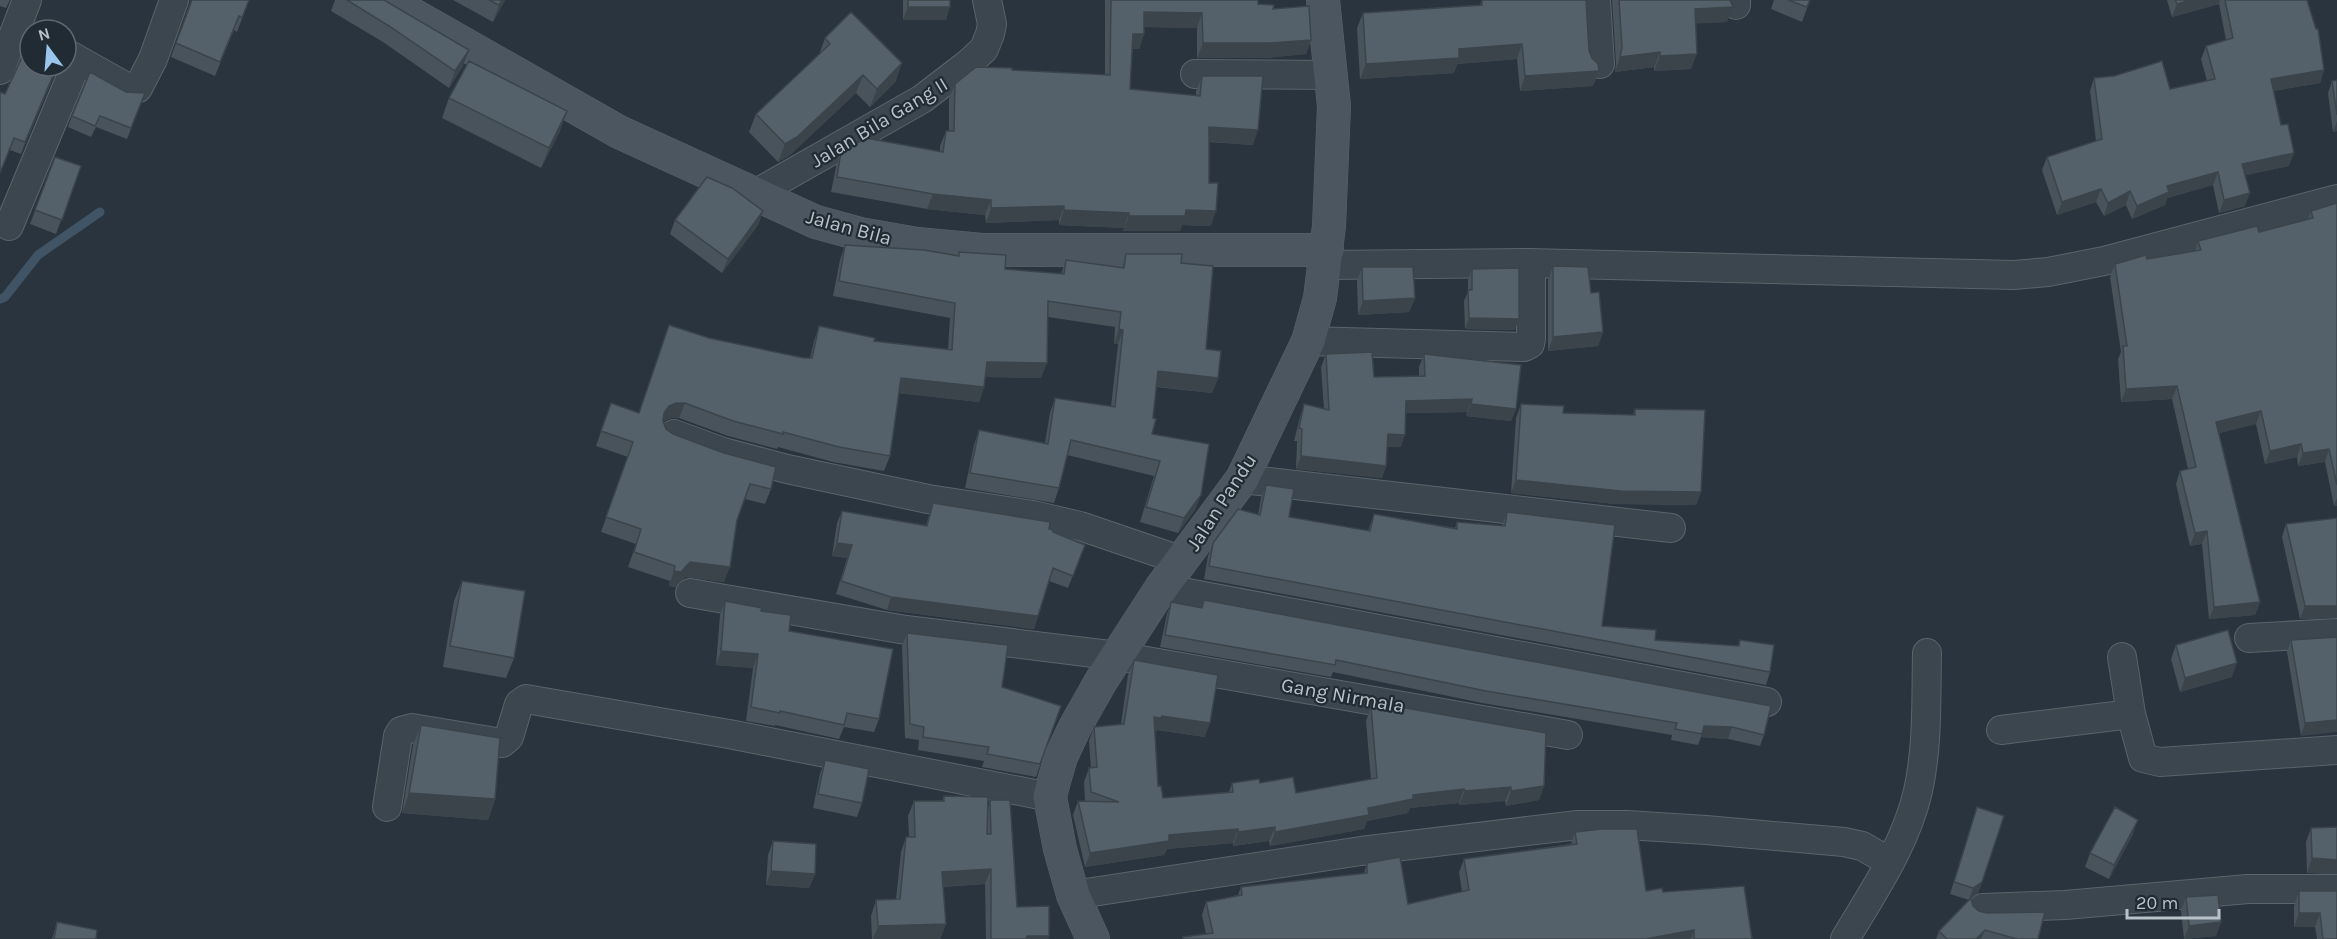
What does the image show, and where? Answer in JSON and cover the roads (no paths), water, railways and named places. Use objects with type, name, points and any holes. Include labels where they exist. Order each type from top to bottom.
[{"type":"main road","name":"Jalan Bila","points":[[387,0],[619,132],[816,222],[860,234],[917,244],[982,250],[1326,258]]},
{"type":"main road","name":"Jalan Pandu","points":[[1093,939],[1073,895],[1060,849],[1050,797],[1061,757],[1075,727],[1161,588],[1242,479],[1308,341],[1320,298],[1326,258],[1334,116],[1332,75],[1323,0]]},
{"type":"street","points":[[25,18],[27,0]]},
{"type":"street","points":[[78,59],[130,89],[138,88],[153,59],[174,0]]},
{"type":"street","name":"Jalan Bila Gang II","points":[[755,194],[922,99],[969,63],[984,49],[990,34],[992,24],[987,0]]},
{"type":"street","points":[[1596,0],[1600,64]]},
{"type":"street","points":[[0,70],[18,40]]},
{"type":"street","points":[[1195,74],[1332,75]]},
{"type":"street","points":[[9,226],[64,78]]},
{"type":"street","points":[[1326,258],[2014,274],[2048,272],[2104,261],[2337,199]]},
{"type":"street","points":[[1308,341],[1524,347],[1530,344],[1531,338],[1531,278]]},
{"type":"street","points":[[674,434],[723,452],[787,469],[928,499],[1033,515],[1080,526],[1183,561]]},
{"type":"street","points":[[1242,479],[1671,528]]},
{"type":"street","points":[[1161,588],[1767,702]]},
{"type":"street","name":"Gang Nirmala","points":[[690,593],[906,630],[1118,656],[1568,735]]},
{"type":"street","points":[[2249,638],[2337,633]]},
{"type":"street","points":[[1845,939],[1890,862],[1909,821],[1922,770],[1927,653]]},
{"type":"street","points":[[2122,657],[2131,714],[2144,758],[2160,762],[2337,750]]},
{"type":"street","points":[[387,807],[398,736],[401,731],[412,728],[502,743],[509,737],[519,704],[526,699],[729,734],[1050,797]]},
{"type":"street","points":[[2001,730],[2131,714]]},
{"type":"street","points":[[1073,895],[1361,851],[1578,825],[1695,829],[1845,842],[1862,846],[1890,862]]},
{"type":"street","points":[[1983,908],[2065,905],[2248,889],[2337,889]]},
{"type":"waterway","points":[[0,299],[5,297],[38,255],[100,212]]}]
